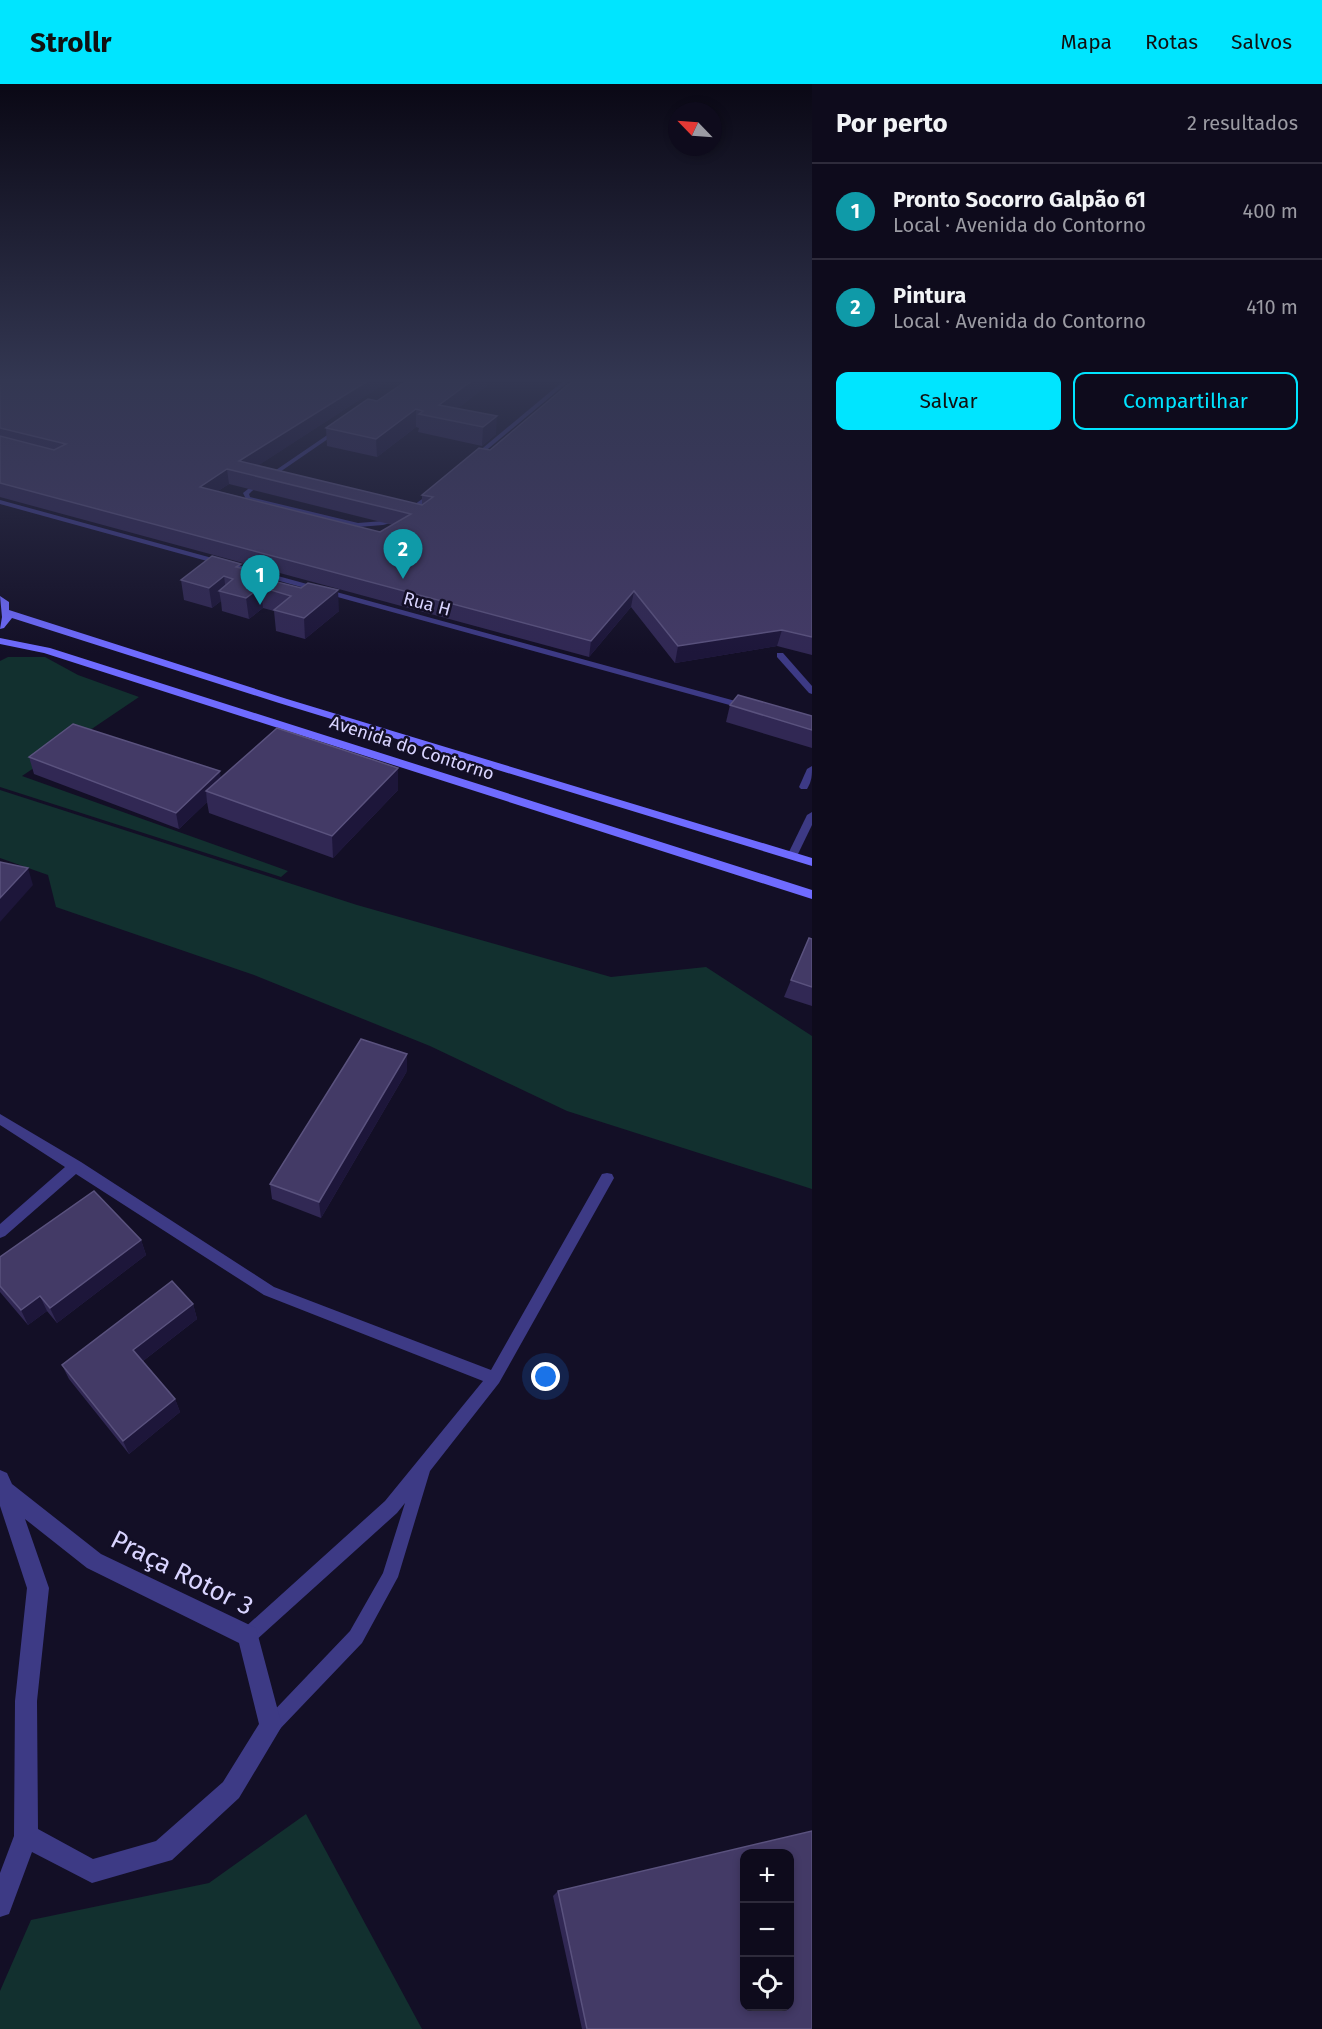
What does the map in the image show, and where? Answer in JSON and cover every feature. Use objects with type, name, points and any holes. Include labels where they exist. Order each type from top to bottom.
[{"type":"street","points":[[0,599],[4,602],[4,612],[7,617],[0,626]]},
{"type":"street","name":"Avenida do Contorno","points":[[4,612],[283,701],[812,862]]},
{"type":"street","name":"Avenida do Contorno","points":[[0,641],[46,650],[812,895]]},
{"type":"street","points":[[770,881],[812,886]]},
{"type":"street","name":"Praça Rotor 3","points":[[2,1486],[94,1561],[249,1636],[271,1726]]},
{"type":"street","name":"Praça Rotor 3","points":[[2,1486],[38,1588],[26,1701],[26,1836]]},
{"type":"street","points":[[0,1905],[26,1836],[92,1871],[163,1851],[231,1790],[271,1726]]},
{"type":"lane","points":[[274,473],[245,494],[248,498],[358,525],[392,523],[409,513],[444,484]]},
{"type":"lane","name":"Rua H","points":[[0,502],[755,709]]},
{"type":"lane","points":[[780,655],[812,692]]},
{"type":"lane","points":[[808,788],[812,769]]},
{"type":"lane","points":[[792,856],[812,815]]},
{"type":"lane","points":[[0,1119],[269,1291],[494,1378]]},
{"type":"lane","points":[[0,1232],[76,1166]]},
{"type":"lane","points":[[249,1636],[391,1507],[494,1378],[607,1178]]},
{"type":"lane","points":[[271,1726],[356,1636],[390,1577],[424,1465]]},
{"type":"green space","points":[[8,657],[45,657],[78,675],[139,697],[22,776],[288,871],[281,877],[0,787],[0,661]]},
{"type":"green space","points":[[0,790],[357,905],[611,977],[706,967],[812,1036],[812,1189],[567,1111],[430,1046],[254,975],[56,907],[48,875],[0,858]]},
{"type":"green space","points":[[306,1814],[422,2029],[0,2029],[0,1991],[31,1920],[209,1883]]},
{"type":"building","points":[[0,473],[221,473],[200,487],[380,532],[411,514],[242,473],[288,473],[422,505],[433,497],[422,495],[449,473],[812,473],[812,637],[782,630],[678,646],[634,591],[591,641],[0,483]]},
{"type":"building","points":[[212,556],[241,564],[236,567],[248,570],[254,566],[278,574],[269,580],[301,588],[308,583],[338,590],[304,618],[274,610],[291,596],[261,587],[246,598],[219,591],[233,579],[224,576],[209,588],[181,580]]},
{"type":"building","points":[[738,695],[812,716],[812,730],[730,705]]},
{"type":"building","points":[[73,724],[220,771],[176,813],[29,757]]},
{"type":"building","points":[[277,728],[398,768],[332,836],[206,791]]},
{"type":"building","points":[[0,862],[28,868],[0,898]]},
{"type":"building","points":[[809,938],[812,939],[812,987],[791,980]]},
{"type":"building","points":[[361,1039],[407,1054],[319,1202],[270,1184]]},
{"type":"building","points":[[94,1191],[141,1240],[50,1308],[40,1296],[21,1310],[0,1286],[0,1257]]},
{"type":"building","points":[[172,1281],[193,1304],[133,1350],[175,1399],[123,1441],[62,1365]]},
{"type":"building","points":[[812,1831],[812,2029],[587,2029],[558,1891]]},
{"type":"place","name":"Pintura","points":[[403,579]]},
{"type":"place","name":"Pronto Socorro Galpão 61","points":[[260,605]]}]
